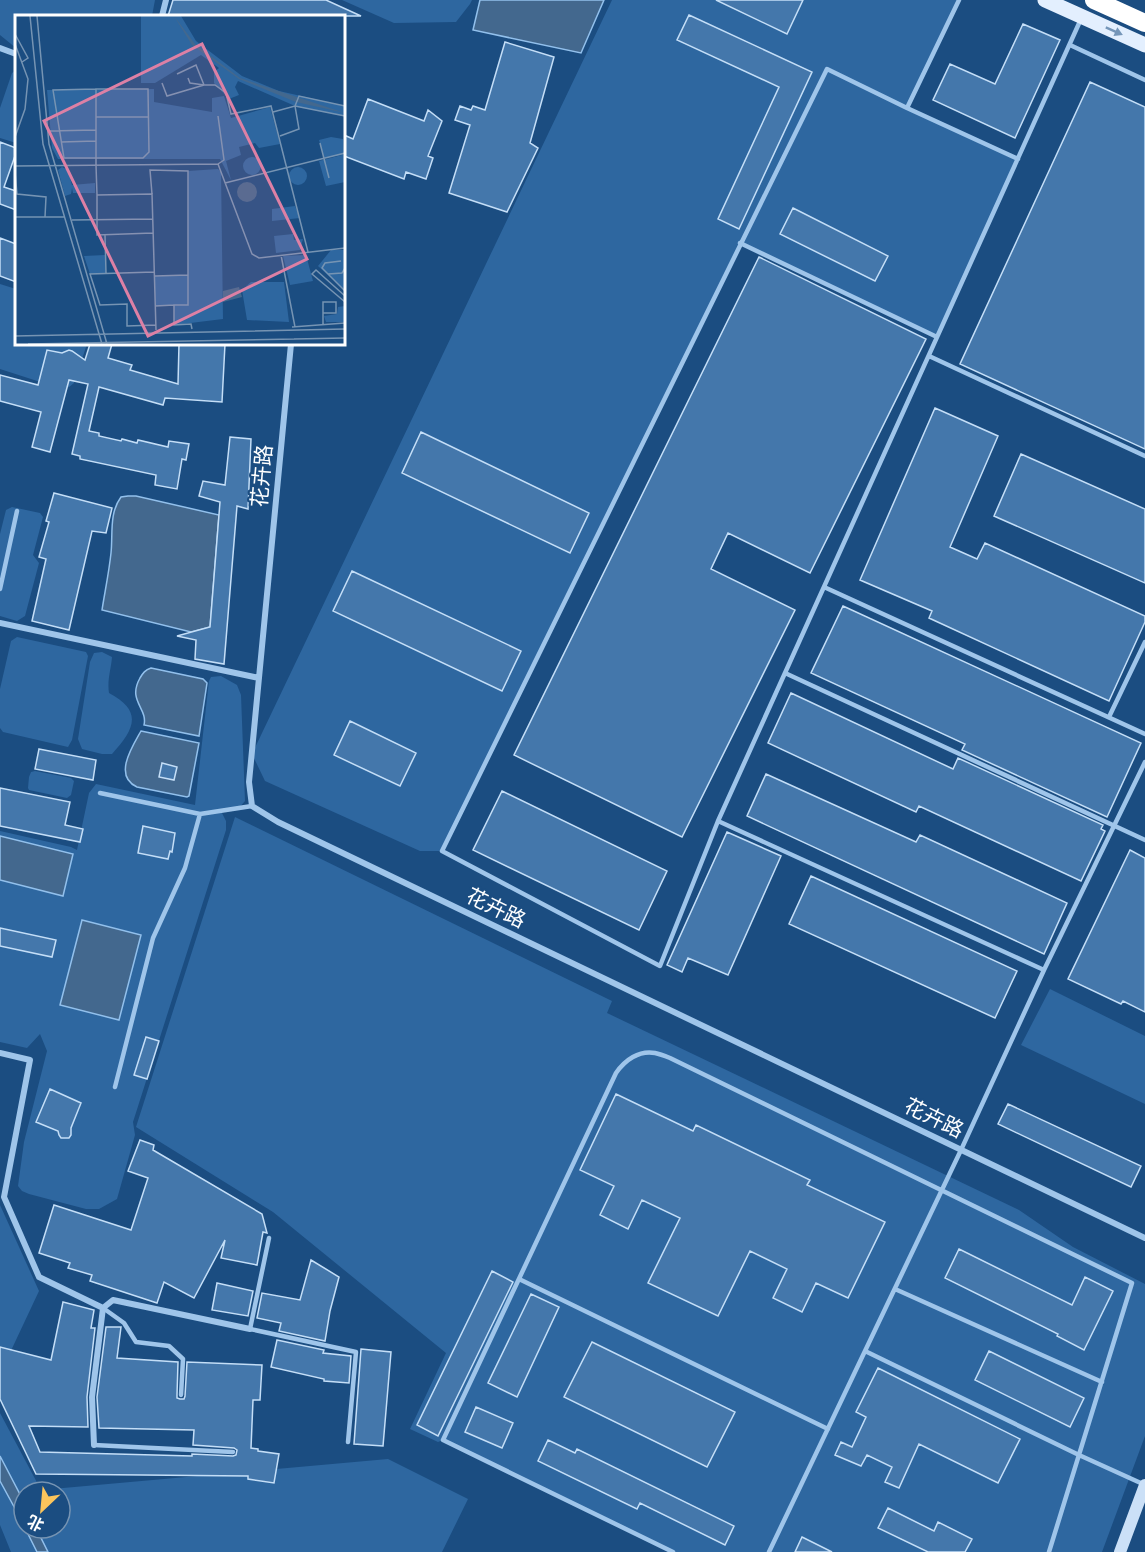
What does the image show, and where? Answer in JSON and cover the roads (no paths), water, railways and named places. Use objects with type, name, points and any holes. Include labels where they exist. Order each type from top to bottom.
[{"type":"highway","points":[[1094,0],[1145,23]]},
{"type":"main road","points":[[1045,0],[1145,45]]},
{"type":"main road","points":[[1120,1552],[1145,1485]]},
{"type":"street","points":[[162,15],[166,0]]},
{"type":"street","points":[[0,48],[15,54]]},
{"type":"street","name":"花卉路","points":[[291,345],[249,782],[252,807],[299,832],[1145,1238]]},
{"type":"street","points":[[0,622],[259,678]]},
{"type":"street","points":[[0,1053],[30,1060],[4,1197],[39,1277],[103,1308]]},
{"type":"street","points":[[94,1445],[92,1397],[103,1308],[113,1300],[250,1329]]},
{"type":"lane","points":[[907,108],[959,0]]},
{"type":"lane","points":[[1018,159],[827,69],[442,851],[660,966],[718,821],[1070,45],[1082,16]]},
{"type":"lane","points":[[1070,45],[1145,80]]},
{"type":"lane","points":[[740,243],[937,337]]},
{"type":"lane","points":[[929,356],[1145,456]]},
{"type":"lane","points":[[0,589],[17,511]]},
{"type":"lane","points":[[824,587],[1145,734]]},
{"type":"lane","points":[[1109,717],[1145,642]]},
{"type":"lane","points":[[785,673],[1145,840]]},
{"type":"lane","points":[[769,1552],[961,1150],[1044,970],[1145,762]]},
{"type":"lane","points":[[100,793],[200,814],[252,807]]},
{"type":"lane","points":[[116,1087],[153,938],[185,868],[200,814]]},
{"type":"lane","points":[[718,821],[1044,970]]},
{"type":"lane","points":[[673,1552],[443,1440],[616,1073],[624,1062],[631,1058],[655,1053],[670,1058],[1132,1283],[1049,1552]]},
{"type":"lane","points":[[268,1238],[250,1329],[356,1352],[348,1442]]},
{"type":"lane","points":[[519,1279],[828,1429]]},
{"type":"lane","points":[[894,1289],[1102,1382]]},
{"type":"lane","points":[[103,1308],[124,1323],[136,1342],[169,1346],[183,1359],[181,1395]]},
{"type":"lane","points":[[865,1351],[1145,1485]]},
{"type":"lane","points":[[94,1445],[232,1452]]}]
